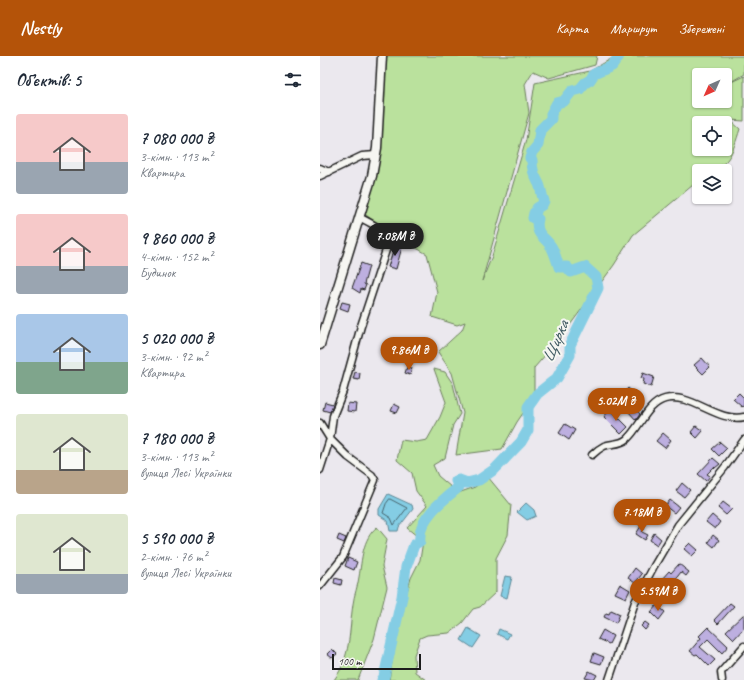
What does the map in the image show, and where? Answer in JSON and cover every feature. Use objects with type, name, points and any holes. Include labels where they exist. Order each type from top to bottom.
[{"type":"street","points":[[320,345],[372,176],[376,155],[382,56]]},
{"type":"street","points":[[320,176],[362,156],[376,155]]},
{"type":"street","points":[[320,168],[329,172]]},
{"type":"street","points":[[320,470],[330,439],[333,416],[343,391],[361,326],[389,241],[383,232],[359,217]]},
{"type":"street","points":[[592,455],[605,446],[613,445],[627,439],[653,407],[664,399],[670,398],[690,402],[729,418],[744,417]]},
{"type":"street","points":[[320,423],[330,439],[348,457],[372,475],[376,480],[343,557],[320,586]]},
{"type":"street","points":[[609,680],[635,602],[654,566],[678,525],[725,467],[744,440]]},
{"type":"street","points":[[722,680],[722,672],[744,646]]},
{"type":"green space","points":[[385,56],[597,56],[595,65],[549,78],[533,71],[525,84],[529,113],[482,281],[492,256],[526,140],[535,83],[590,71],[616,56],[744,56],[744,74],[732,81],[732,68],[692,68],[692,108],[732,108],[732,82],[744,76],[744,121],[732,120],[732,116],[692,116],[692,156],[730,156],[728,159],[723,164],[692,164],[692,186],[633,235],[614,265],[562,336],[534,368],[534,397],[517,422],[502,449],[456,455],[463,413],[452,373],[438,352],[462,330],[465,322],[457,325],[432,317],[437,292],[427,254],[384,230],[365,214]]},
{"type":"green space","points":[[732,122],[740,129],[732,151]]},
{"type":"green space","points":[[434,369],[445,372],[453,384],[460,414],[453,425],[445,458],[433,465],[438,476],[458,493],[475,487],[488,477],[511,505],[508,535],[496,558],[496,592],[480,607],[473,609],[462,623],[449,633],[427,635],[420,638],[414,655],[415,672],[426,680],[389,680],[400,616],[411,578],[420,560],[423,541],[407,528],[427,506],[416,491],[412,473],[397,460],[401,440],[416,442],[427,440],[440,417],[446,402]]},
{"type":"green space","points":[[377,527],[387,539],[382,566],[387,587],[374,639],[358,680],[334,680],[344,662],[362,557],[368,537]]},
{"type":"water","points":[[388,494],[412,505],[413,509],[399,527],[398,531],[390,531],[388,521],[379,515],[379,509]]},
{"type":"water","points":[[526,503],[534,510],[536,516],[527,520],[517,512]]},
{"type":"water","points":[[505,576],[512,577],[507,598],[500,596]]},
{"type":"water","points":[[468,628],[481,636],[473,648],[461,640]]},
{"type":"water","points":[[499,629],[510,634],[507,639],[497,634]]},
{"type":"building","points":[[395,245],[402,247],[396,269],[388,267]]},
{"type":"building","points":[[361,263],[369,266],[364,284],[366,285],[364,290],[361,289],[360,293],[352,288]]},
{"type":"building","points":[[342,302],[350,304],[348,311],[340,308]]},
{"type":"building","points":[[702,358],[710,367],[703,374],[694,365]]},
{"type":"building","points":[[407,367],[412,368],[410,375],[405,373]]},
{"type":"building","points":[[355,372],[360,373],[359,380],[353,379]]},
{"type":"building","points":[[643,373],[654,377],[651,387],[643,384],[644,379],[641,378]]},
{"type":"building","points":[[628,388],[635,394],[630,400],[628,398],[626,400],[621,395]]},
{"type":"building","points":[[739,393],[744,398],[744,405],[742,407],[733,399]]},
{"type":"building","points":[[325,402],[333,404],[330,412],[323,410]]},
{"type":"building","points":[[348,403],[356,404],[355,412],[347,411]]},
{"type":"building","points":[[394,404],[400,407],[397,413],[391,411]]},
{"type":"building","points":[[633,406],[640,414],[636,420],[628,411]]},
{"type":"building","points":[[610,409],[628,427],[621,434],[604,417]]},
{"type":"building","points":[[565,424],[575,430],[569,440],[559,433]]},
{"type":"building","points":[[696,426],[703,431],[697,438],[691,432]]},
{"type":"building","points":[[663,433],[671,440],[665,448],[656,441]]},
{"type":"building","points":[[720,442],[727,448],[719,456],[712,449]]},
{"type":"building","points":[[713,458],[720,464],[715,468],[714,467],[707,474],[710,476],[706,481],[698,474]]},
{"type":"building","points":[[682,483],[690,490],[684,497],[676,491]]},
{"type":"building","points":[[670,500],[679,507],[674,513],[665,506]]},
{"type":"building","points":[[723,502],[732,509],[726,515],[718,508]]},
{"type":"building","points":[[712,515],[720,522],[715,529],[706,522]]},
{"type":"building","points":[[641,526],[645,528],[642,532],[648,535],[645,540],[636,534]]},
{"type":"building","points":[[654,533],[661,539],[657,545],[650,540]]},
{"type":"building","points":[[339,535],[346,538],[344,543],[337,540]]},
{"type":"building","points":[[713,535],[719,540],[714,547],[708,542]]},
{"type":"building","points":[[690,543],[698,550],[692,556],[684,549]]},
{"type":"building","points":[[348,558],[357,562],[354,570],[345,566]]},
{"type":"building","points":[[679,564],[689,572],[686,576],[681,572],[662,597],[653,589],[669,571],[671,573]]},
{"type":"building","points":[[635,568],[642,574],[635,583],[628,578]]},
{"type":"building","points":[[335,578],[342,580],[341,585],[334,583]]},
{"type":"building","points":[[620,584],[630,590],[626,598],[615,593]]},
{"type":"building","points":[[730,603],[734,606],[718,624],[714,620]]},
{"type":"building","points":[[657,605],[665,612],[659,620],[651,612]]},
{"type":"building","points":[[611,610],[620,614],[616,623],[604,617],[606,613],[609,614]]},
{"type":"building","points":[[744,614],[744,628],[734,639],[726,631]]},
{"type":"building","points":[[645,622],[649,625],[645,630],[641,626]]},
{"type":"building","points":[[708,627],[728,646],[722,653],[708,639],[700,647],[715,660],[709,666],[697,654],[695,655],[690,651],[701,638],[699,636]]},
{"type":"building","points":[[603,630],[613,636],[609,644],[598,639]]},
{"type":"building","points":[[332,649],[337,654],[332,658],[327,654]]},
{"type":"building","points":[[594,653],[604,657],[601,664],[591,661]]},
{"type":"building","points":[[589,671],[597,675],[594,680],[585,678]]},
{"type":"waterway","name":"Щирка","points":[[382,680],[384,677],[402,597],[406,567],[414,545],[420,541],[420,533],[427,517],[446,497],[459,487],[456,481],[459,480],[467,483],[479,480],[495,469],[521,442],[528,430],[528,407],[537,394],[557,378],[570,355],[570,345],[598,288],[596,277],[585,267],[571,272],[567,267],[559,267],[550,244],[539,232],[537,224],[538,219],[533,218],[537,208],[542,205],[544,201],[540,186],[532,167],[532,160],[530,158],[532,152],[538,145],[540,130],[551,119],[551,114],[557,103],[564,101],[572,91],[580,89],[594,74],[612,66],[619,56]]}]
